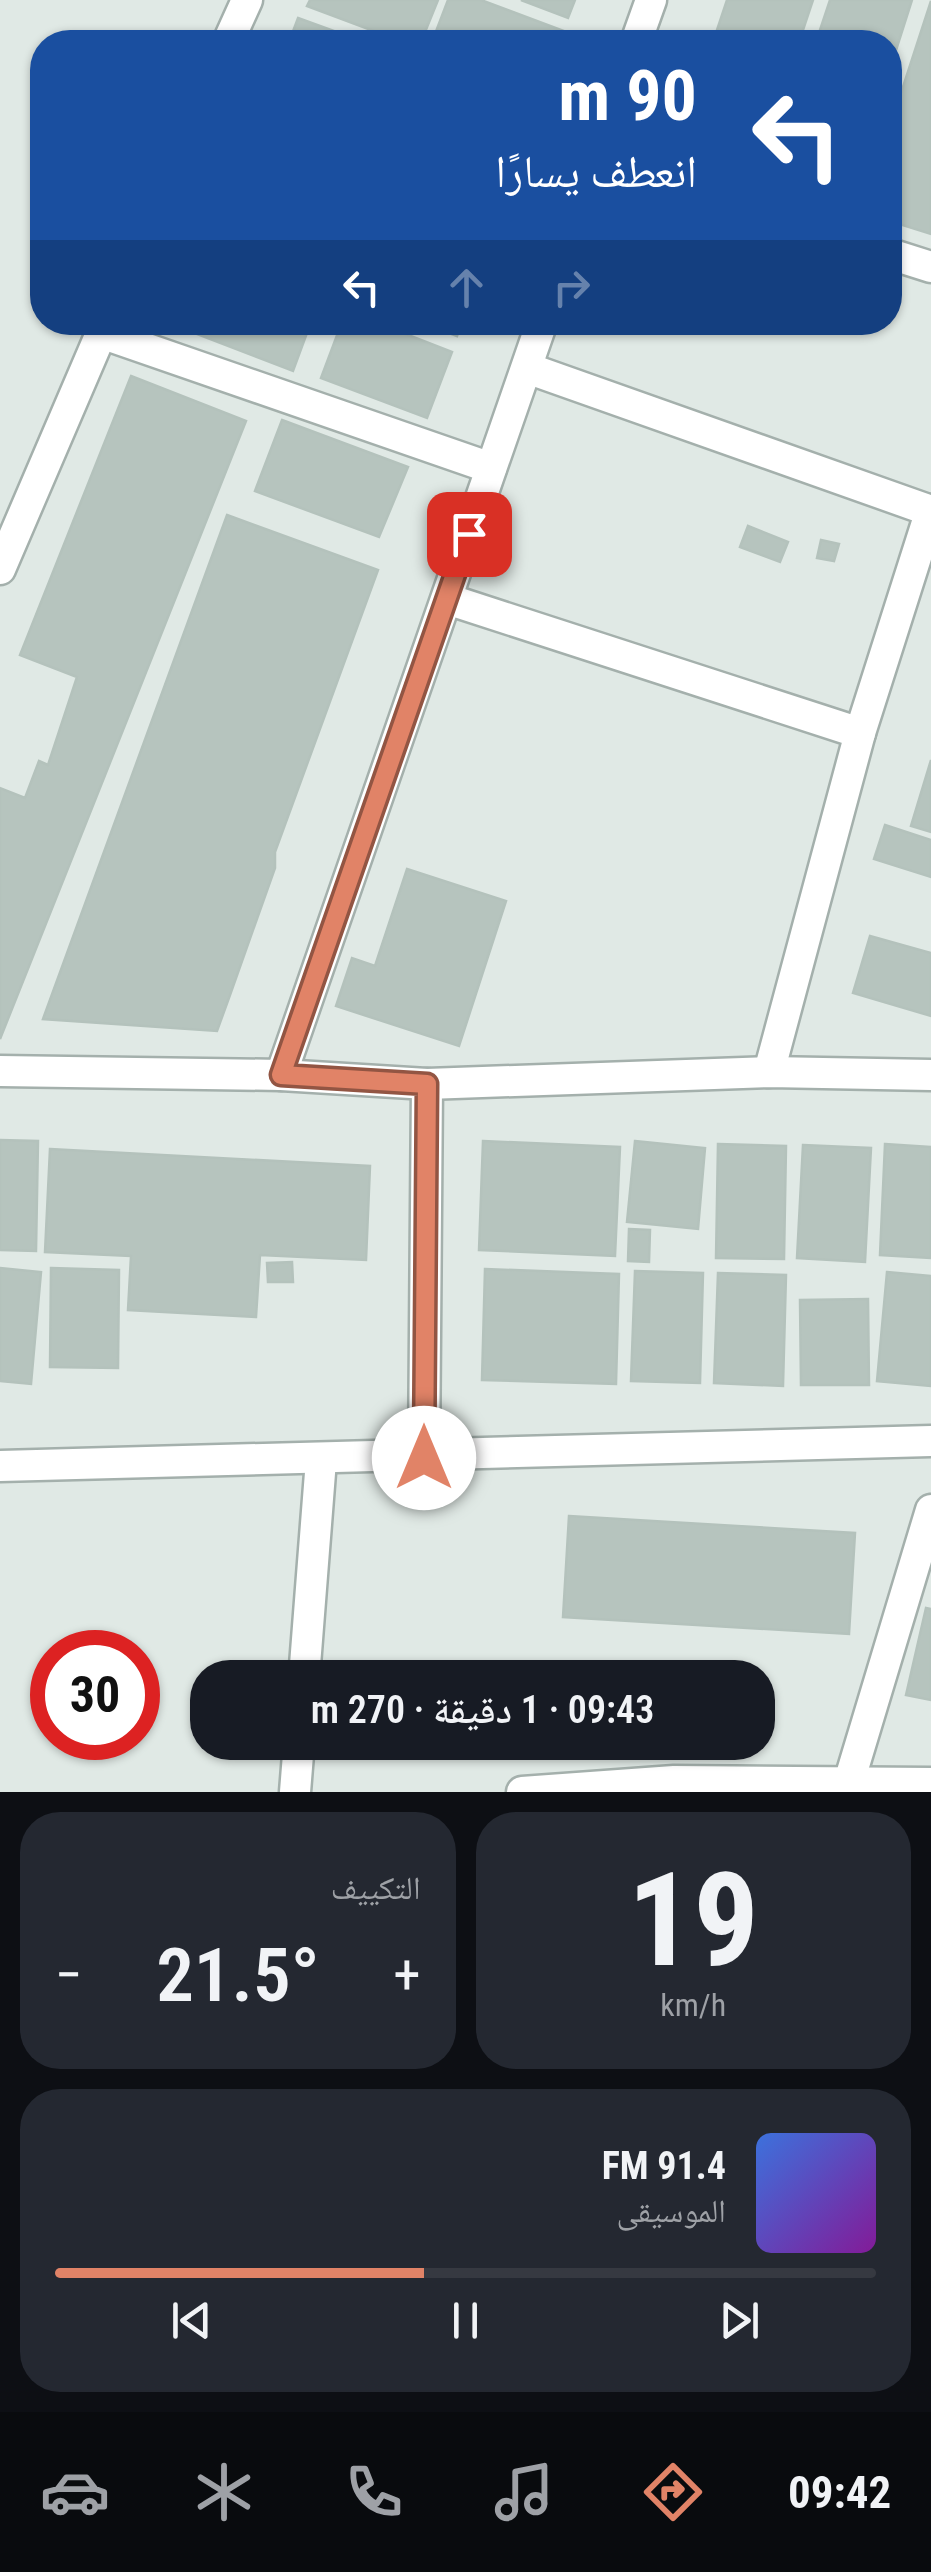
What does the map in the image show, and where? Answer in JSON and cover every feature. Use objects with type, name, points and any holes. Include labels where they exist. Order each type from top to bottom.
[{"type":"street","points":[[233,30],[247,0]]},
{"type":"street","points":[[640,30],[651,0]]},
{"type":"street","points":[[902,258],[931,267]]},
{"type":"street","points":[[0,569],[101,335]]},
{"type":"street","points":[[123,335],[491,468]]},
{"type":"street","points":[[281,1075],[538,335]]},
{"type":"street","points":[[527,368],[931,510],[860,733],[769,1072]]},
{"type":"street","points":[[447,600],[860,733]]},
{"type":"street","points":[[0,1072],[281,1075],[427,1084],[769,1072],[931,1074]]},
{"type":"street","points":[[424,1458],[427,1084]]},
{"type":"street","points":[[0,1466],[424,1458],[931,1441]]},
{"type":"street","points":[[305,1660],[321,1460]]},
{"type":"street","points":[[849,1782],[931,1510]]},
{"type":"street","points":[[295,1792],[298,1760]]},
{"type":"street","points":[[522,1792],[931,1783]]},
{"type":"building","points":[[310,0],[438,0],[426,30],[371,30],[307,6]]},
{"type":"building","points":[[448,0],[481,0],[561,30],[437,30]]},
{"type":"building","points":[[521,0],[575,0],[568,18]]},
{"type":"building","points":[[727,0],[813,0],[803,30],[717,30]]},
{"type":"building","points":[[830,0],[912,0],[902,31],[820,30]]},
{"type":"building","points":[[931,1],[931,234],[902,225],[902,90]]},
{"type":"building","points":[[298,18],[331,30],[294,30]]},
{"type":"building","points":[[200,335],[306,335],[293,371]]},
{"type":"building","points":[[337,335],[408,335],[452,352],[427,418],[321,378]]},
{"type":"building","points":[[131,376],[246,421],[0,1039],[0,788],[25,798],[39,761],[48,765],[77,677],[20,655]]},
{"type":"building","points":[[282,420],[408,467],[379,537],[255,491]]},
{"type":"building","points":[[227,515],[378,570],[275,852],[275,868],[217,1031],[43,1019]]},
{"type":"building","points":[[748,526],[788,542],[780,562],[740,547]]},
{"type":"building","points":[[821,540],[839,544],[834,561],[817,558]]},
{"type":"building","points":[[931,760],[931,832],[911,826]]},
{"type":"building","points":[[885,825],[931,840],[931,877],[874,859]]},
{"type":"building","points":[[407,869],[506,901],[459,1046],[336,1006],[352,958],[375,966]]},
{"type":"building","points":[[870,936],[931,953],[931,1016],[853,993]]},
{"type":"building","points":[[0,1140],[38,1141],[36,1251],[0,1250]]},
{"type":"building","points":[[483,1141],[620,1147],[615,1256],[479,1250]]},
{"type":"building","points":[[635,1141],[705,1148],[698,1229],[627,1222]]},
{"type":"building","points":[[718,1144],[786,1146],[784,1259],[716,1258]]},
{"type":"building","points":[[885,1144],[931,1147],[931,1258],[880,1255]]},
{"type":"building","points":[[803,1145],[871,1148],[865,1262],[797,1258]]},
{"type":"building","points":[[50,1149],[370,1166],[366,1260],[260,1255],[256,1317],[128,1310],[131,1256],[45,1252]]},
{"type":"building","points":[[629,1229],[650,1230],[649,1262],[628,1261]]},
{"type":"building","points":[[292,1262],[293,1282],[268,1282],[267,1263]]},
{"type":"building","points":[[0,1268],[41,1272],[31,1384],[0,1381]]},
{"type":"building","points":[[51,1268],[119,1270],[118,1368],[50,1367]]},
{"type":"building","points":[[485,1269],[619,1274],[616,1384],[482,1380]]},
{"type":"building","points":[[635,1271],[703,1273],[700,1383],[631,1381]]},
{"type":"building","points":[[887,1272],[931,1276],[931,1386],[877,1381]]},
{"type":"building","points":[[718,1273],[786,1275],[783,1386],[714,1383]]},
{"type":"building","points":[[868,1299],[869,1385],[801,1385],[800,1300]]},
{"type":"building","points":[[569,1516],[855,1533],[849,1634],[563,1617]]},
{"type":"building","points":[[926,1608],[931,1609],[931,1700],[906,1695]]},
{"type":"route","points":[[424,1458],[427,1084],[281,1075],[469,534]]}]
